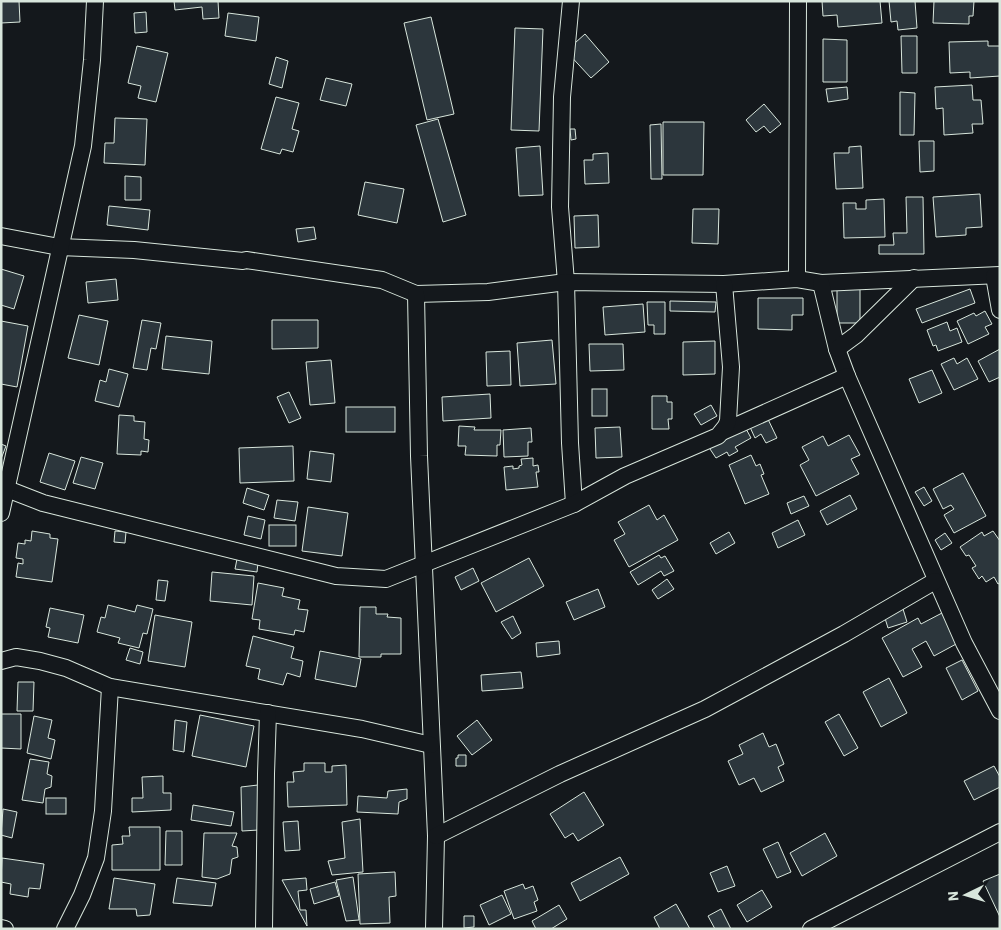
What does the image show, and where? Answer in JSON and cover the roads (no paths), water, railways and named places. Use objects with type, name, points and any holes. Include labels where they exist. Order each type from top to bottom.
[{"type":"street","points":[[1,513],[8,489],[83,146],[92,60],[95,1]]},
{"type":"street","points":[[570,1],[562,97],[560,207],[566,282],[570,443],[574,504]]},
{"type":"street","points":[[797,279],[798,1]]},
{"type":"street","points":[[1,236],[60,247],[134,250],[246,260],[382,280],[416,294],[488,292],[566,282],[724,284],[797,279],[821,283],[997,276],[1000,310]]},
{"type":"street","points":[[837,349],[856,335],[914,278]]},
{"type":"street","points":[[821,283],[837,349],[846,376],[935,581],[964,643],[1000,710]]},
{"type":"street","points":[[722,432],[728,421],[731,367],[724,284]]},
{"type":"street","points":[[416,294],[423,565],[436,836],[434,929]]},
{"type":"street","points":[[8,489],[43,503],[336,576],[386,579],[574,504],[625,476],[712,439],[722,432],[846,376]]},
{"type":"street","points":[[436,836],[560,774],[705,708],[844,634],[935,581]]},
{"type":"street","points":[[1,660],[16,657],[40,661],[66,668],[110,687],[362,729],[431,745]]},
{"type":"street","points":[[64,929],[82,895],[96,858],[103,811],[110,687]]},
{"type":"street","points":[[264,929],[268,713]]},
{"type":"street","points":[[811,929],[1000,832]]}]
